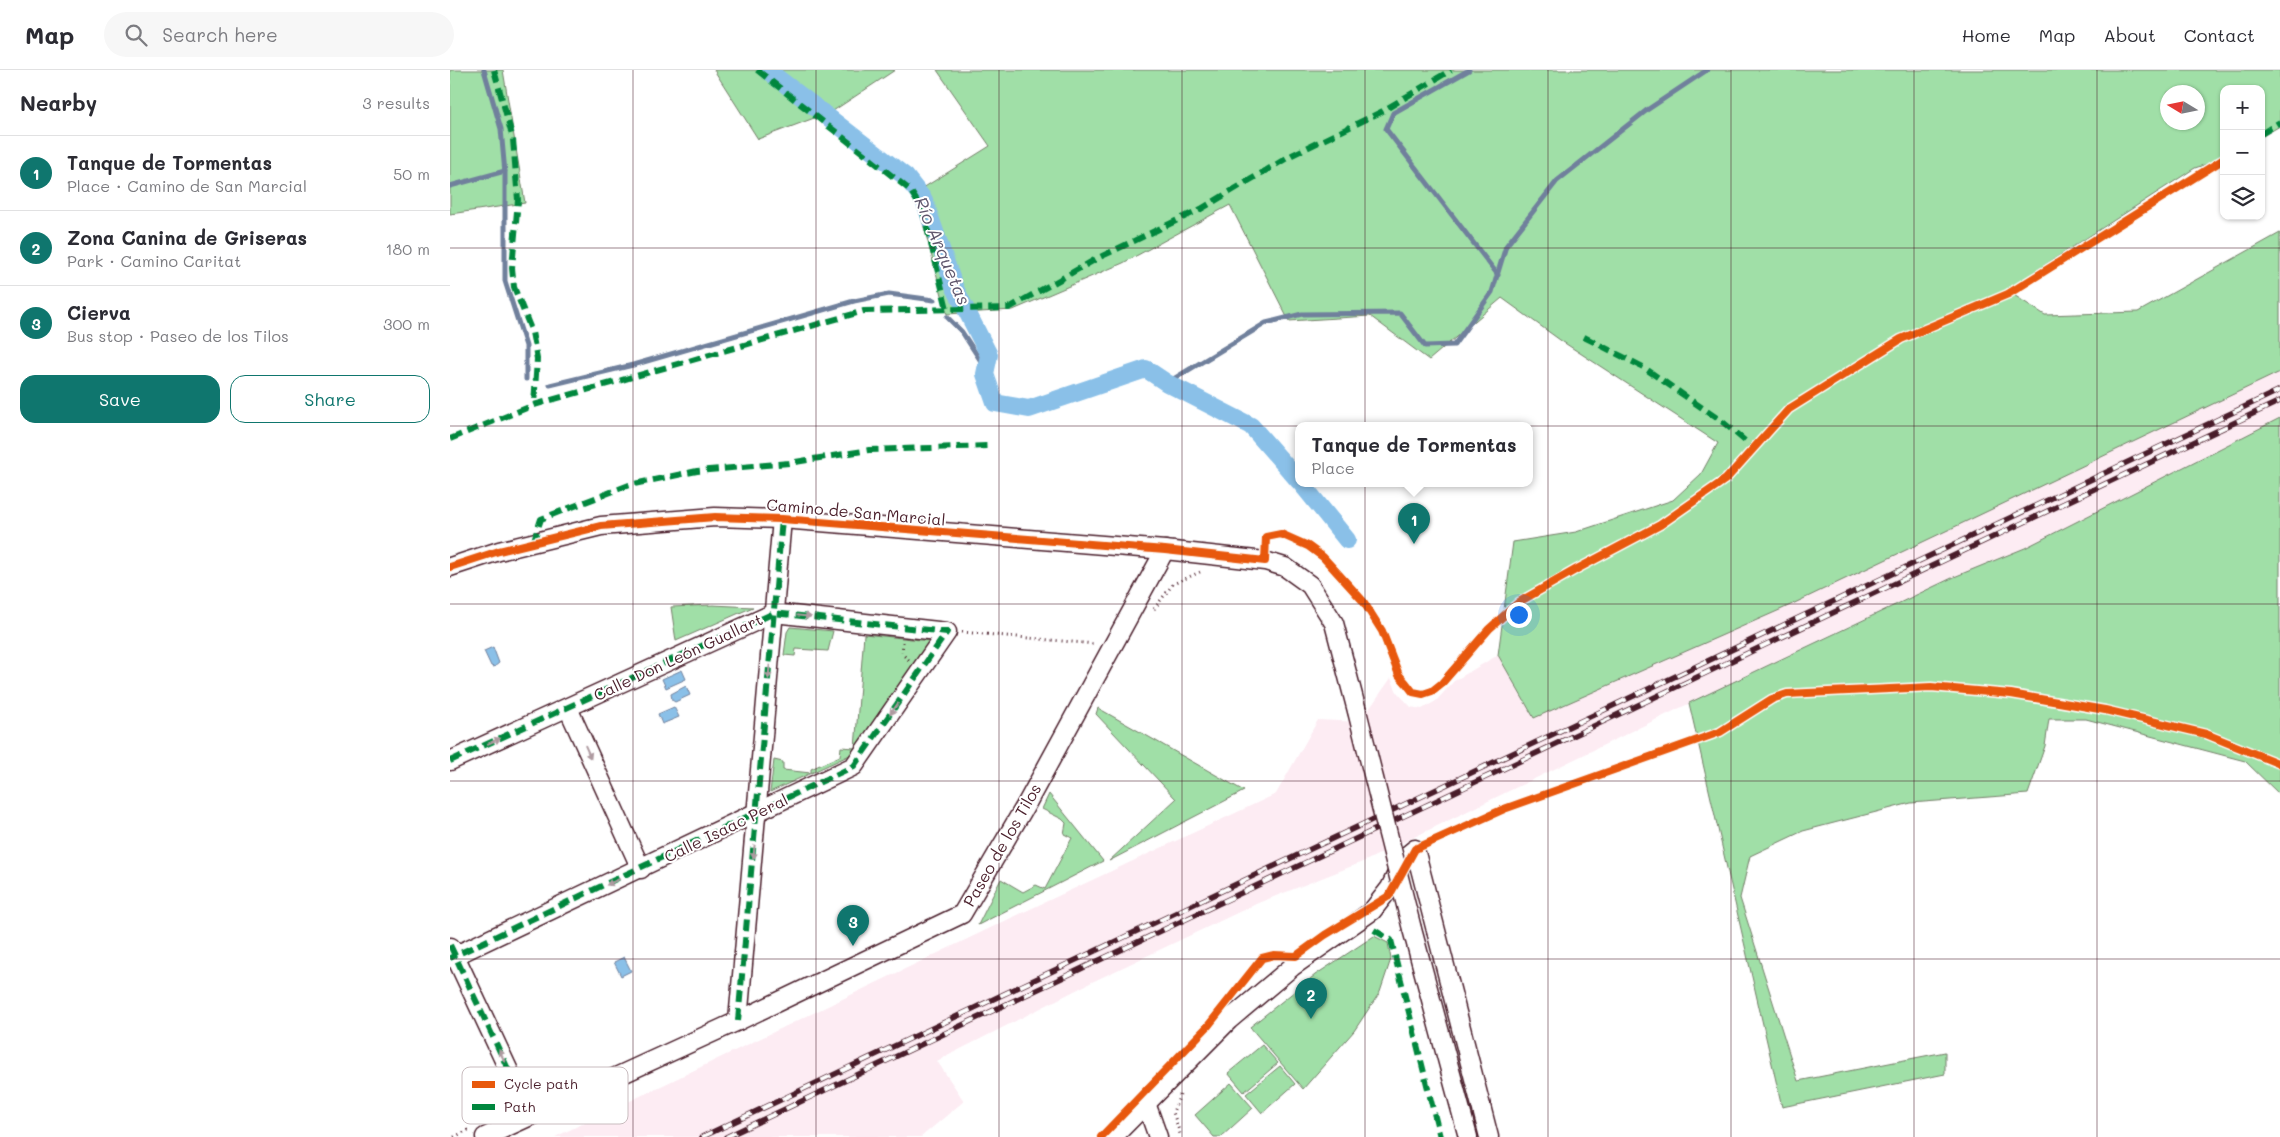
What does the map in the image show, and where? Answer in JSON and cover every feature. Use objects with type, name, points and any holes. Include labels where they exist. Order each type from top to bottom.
[{"type":"street","name":"Camino de San Marcial","points":[[450,567],[500,551],[601,526],[715,517],[782,519],[1165,550],[1265,561],[1285,567],[1310,585],[1334,623],[1412,929],[1468,1137]]},
{"type":"street","points":[[738,1021],[782,519]]},
{"type":"street","name":"Paseo de los Tilos","points":[[628,1071],[962,914],[1027,803],[1165,550]]},
{"type":"street","name":"Calle Don León Guallart","points":[[450,760],[774,613],[952,632]]},
{"type":"street","name":"Calle Isaac Peral","points":[[452,953],[641,869],[854,766],[952,632]]},
{"type":"street","points":[[568,708],[641,869]]},
{"type":"street","points":[[1113,1137],[1229,1020],[1292,968],[1372,910],[1390,888],[1404,858],[1415,849],[1489,1137]]},
{"type":"street","points":[[452,953],[507,1067]]},
{"type":"street","points":[[1146,1103],[1158,1137]]},
{"type":"street","name":"Paseo de los Tilos","points":[[485,1137],[513,1124]]},
{"type":"path","points":[[1152,613],[1173,584],[1198,572],[1207,570]]},
{"type":"path","points":[[952,632],[1099,644]]},
{"type":"path","points":[[903,636],[902,654],[916,664]]},
{"type":"path","points":[[1181,1137],[1173,1112],[1183,1086]]},
{"type":"shaded area","points":[[2280,372],[2280,418],[2025,548],[1954,577],[1828,636],[1365,861],[1258,903],[1092,982],[937,1061],[964,1101],[921,1137],[555,1137],[582,1124],[628,1124],[628,1102],[1009,919],[1276,794],[1318,720],[1360,722],[1391,678],[1397,692],[1411,707],[1422,709],[1436,701],[1454,681],[1498,655],[1534,718],[1782,609]]},
{"type":"green space","points":[[450,70],[503,70],[525,203],[450,214]]},
{"type":"green space","points":[[714,70],[895,70],[833,111],[758,139]]},
{"type":"green space","points":[[937,70],[2280,70],[2280,126],[2265,135],[2265,85],[2220,85],[2220,159],[2195,168],[2006,290],[2045,315],[2138,312],[2280,233],[2280,372],[1782,609],[1534,718],[1498,655],[1513,542],[1576,532],[1673,500],[1701,474],[1718,443],[1560,340],[1502,298],[1429,360],[1370,316],[1289,321],[1230,205],[1123,263],[1013,310],[947,314],[915,193],[990,146]]},
{"type":"green space","points":[[2280,418],[2280,795],[2245,761],[2086,719],[2049,719],[2045,746],[2028,794],[1911,803],[1803,831],[1750,856],[1740,898],[1798,1081],[1945,1052],[1945,1074],[1782,1107],[1689,703],[1954,577],[2025,548]]},
{"type":"green space","points":[[713,605],[753,607],[676,641],[671,607]]},
{"type":"green space","points":[[790,627],[833,631],[828,651],[796,649],[795,656],[784,655],[787,632]]},
{"type":"green space","points":[[864,634],[930,641],[855,748]]},
{"type":"green space","points":[[1098,708],[1244,791],[1109,861],[1176,799],[1096,714]]},
{"type":"green space","points":[[841,747],[855,748],[850,755],[770,792],[774,760],[783,762],[783,770],[811,773],[811,769],[840,756]]},
{"type":"green space","points":[[1049,794],[1103,861],[978,925],[1001,879],[1023,892],[1036,885],[1045,889],[1072,838],[1064,834],[1066,823],[1062,819],[1042,809]]},
{"type":"green space","points":[[1374,936],[1388,943],[1391,959],[1380,992],[1354,1031],[1303,1089],[1250,1027],[1315,975]]},
{"type":"green space","points":[[1262,1045],[1278,1063],[1244,1092],[1228,1073]]},
{"type":"green space","points":[[1280,1066],[1295,1084],[1262,1113],[1246,1094]]},
{"type":"green space","points":[[1231,1083],[1253,1108],[1221,1137],[1214,1137],[1195,1115]]},
{"type":"water","points":[[493,647],[499,663],[494,667],[491,666],[484,651]]},
{"type":"water","points":[[682,670],[686,679],[666,688],[662,679]]},
{"type":"water","points":[[686,686],[690,695],[675,702],[672,700],[671,694]]},
{"type":"water","points":[[674,707],[679,717],[662,724],[658,714]]},
{"type":"water","points":[[624,957],[631,971],[621,976],[614,962]]},
{"type":"waterway","points":[[484,70],[501,129],[505,173],[505,281],[526,346],[526,379]]},
{"type":"waterway","name":"Río Arquetas","points":[[767,70],[906,177],[924,200],[954,286],[989,355],[985,374],[995,403],[1029,409],[1146,369],[1167,383],[1251,426],[1295,476]]},
{"type":"waterway","points":[[1469,70],[1393,113],[1386,129],[1498,275]]},
{"type":"waterway","points":[[1167,383],[1266,323],[1302,314],[1400,313],[1425,346],[1454,345],[1492,292],[1506,246],[1557,181],[1647,110],[1707,70]]},
{"type":"waterway","points":[[450,186],[505,171]]},
{"type":"waterway","points":[[550,385],[633,365],[854,301],[889,294],[934,300]]},
{"type":"waterway","points":[[947,317],[962,332],[986,369]]},
{"type":"waterway","points":[[1304,487],[1347,540]]},
{"type":"railway","points":[[702,1137],[2280,390]]},
{"type":"railway","points":[[726,1137],[2280,401]]},
{"type":"marked path","points":[[494,70],[513,139],[518,200],[512,268],[514,287],[532,332],[537,359],[534,405]]},
{"type":"marked path","points":[[757,70],[910,190],[923,211],[947,309]]},
{"type":"marked path","points":[[450,439],[534,405],[864,311],[1009,308],[1098,258],[1201,209],[1292,155],[1381,112],[1451,70]]},
{"type":"marked path","points":[[2265,131],[2280,122]]},
{"type":"marked path","points":[[1584,337],[1643,367],[1724,423],[1753,448]]},
{"type":"marked path","points":[[533,543],[541,519],[629,485],[697,471],[789,463],[869,450],[990,446]]},
{"type":"marked path","points":[[738,1021],[782,519]]},
{"type":"marked path","points":[[450,761],[774,613],[947,632],[854,766],[450,958]]},
{"type":"marked path","points":[[1374,930],[1391,940],[1440,1137]]},
{"type":"marked path","points":[[450,945],[507,1067]]},
{"type":"cycle path","points":[[450,567],[499,551],[601,526],[715,517],[782,519],[1165,550],[1265,561],[1266,537],[1281,534],[1308,546],[1323,557],[1363,601],[1382,631],[1399,675],[1413,692],[1423,694],[1432,691],[1442,683],[1489,629],[1519,602],[1660,525],[1726,479],[1789,409],[1901,339],[2008,294],[2220,162]]},
{"type":"cycle path","points":[[1101,1137],[1208,1026],[1262,958],[1274,955],[1296,956],[1325,935],[1389,896],[1415,849],[1504,809],[1720,732],[1772,699],[1787,694],[1931,687],[2011,694],[2105,710],[2206,734],[2280,764]]},
{"type":"place","name":"Tanque de Tormentas","points":[[1414,544]]},
{"type":"place","name":"Cierva","points":[[853,946]]},
{"type":"place","name":"Zona Canina de Griseras","points":[[1311,1019]]}]
